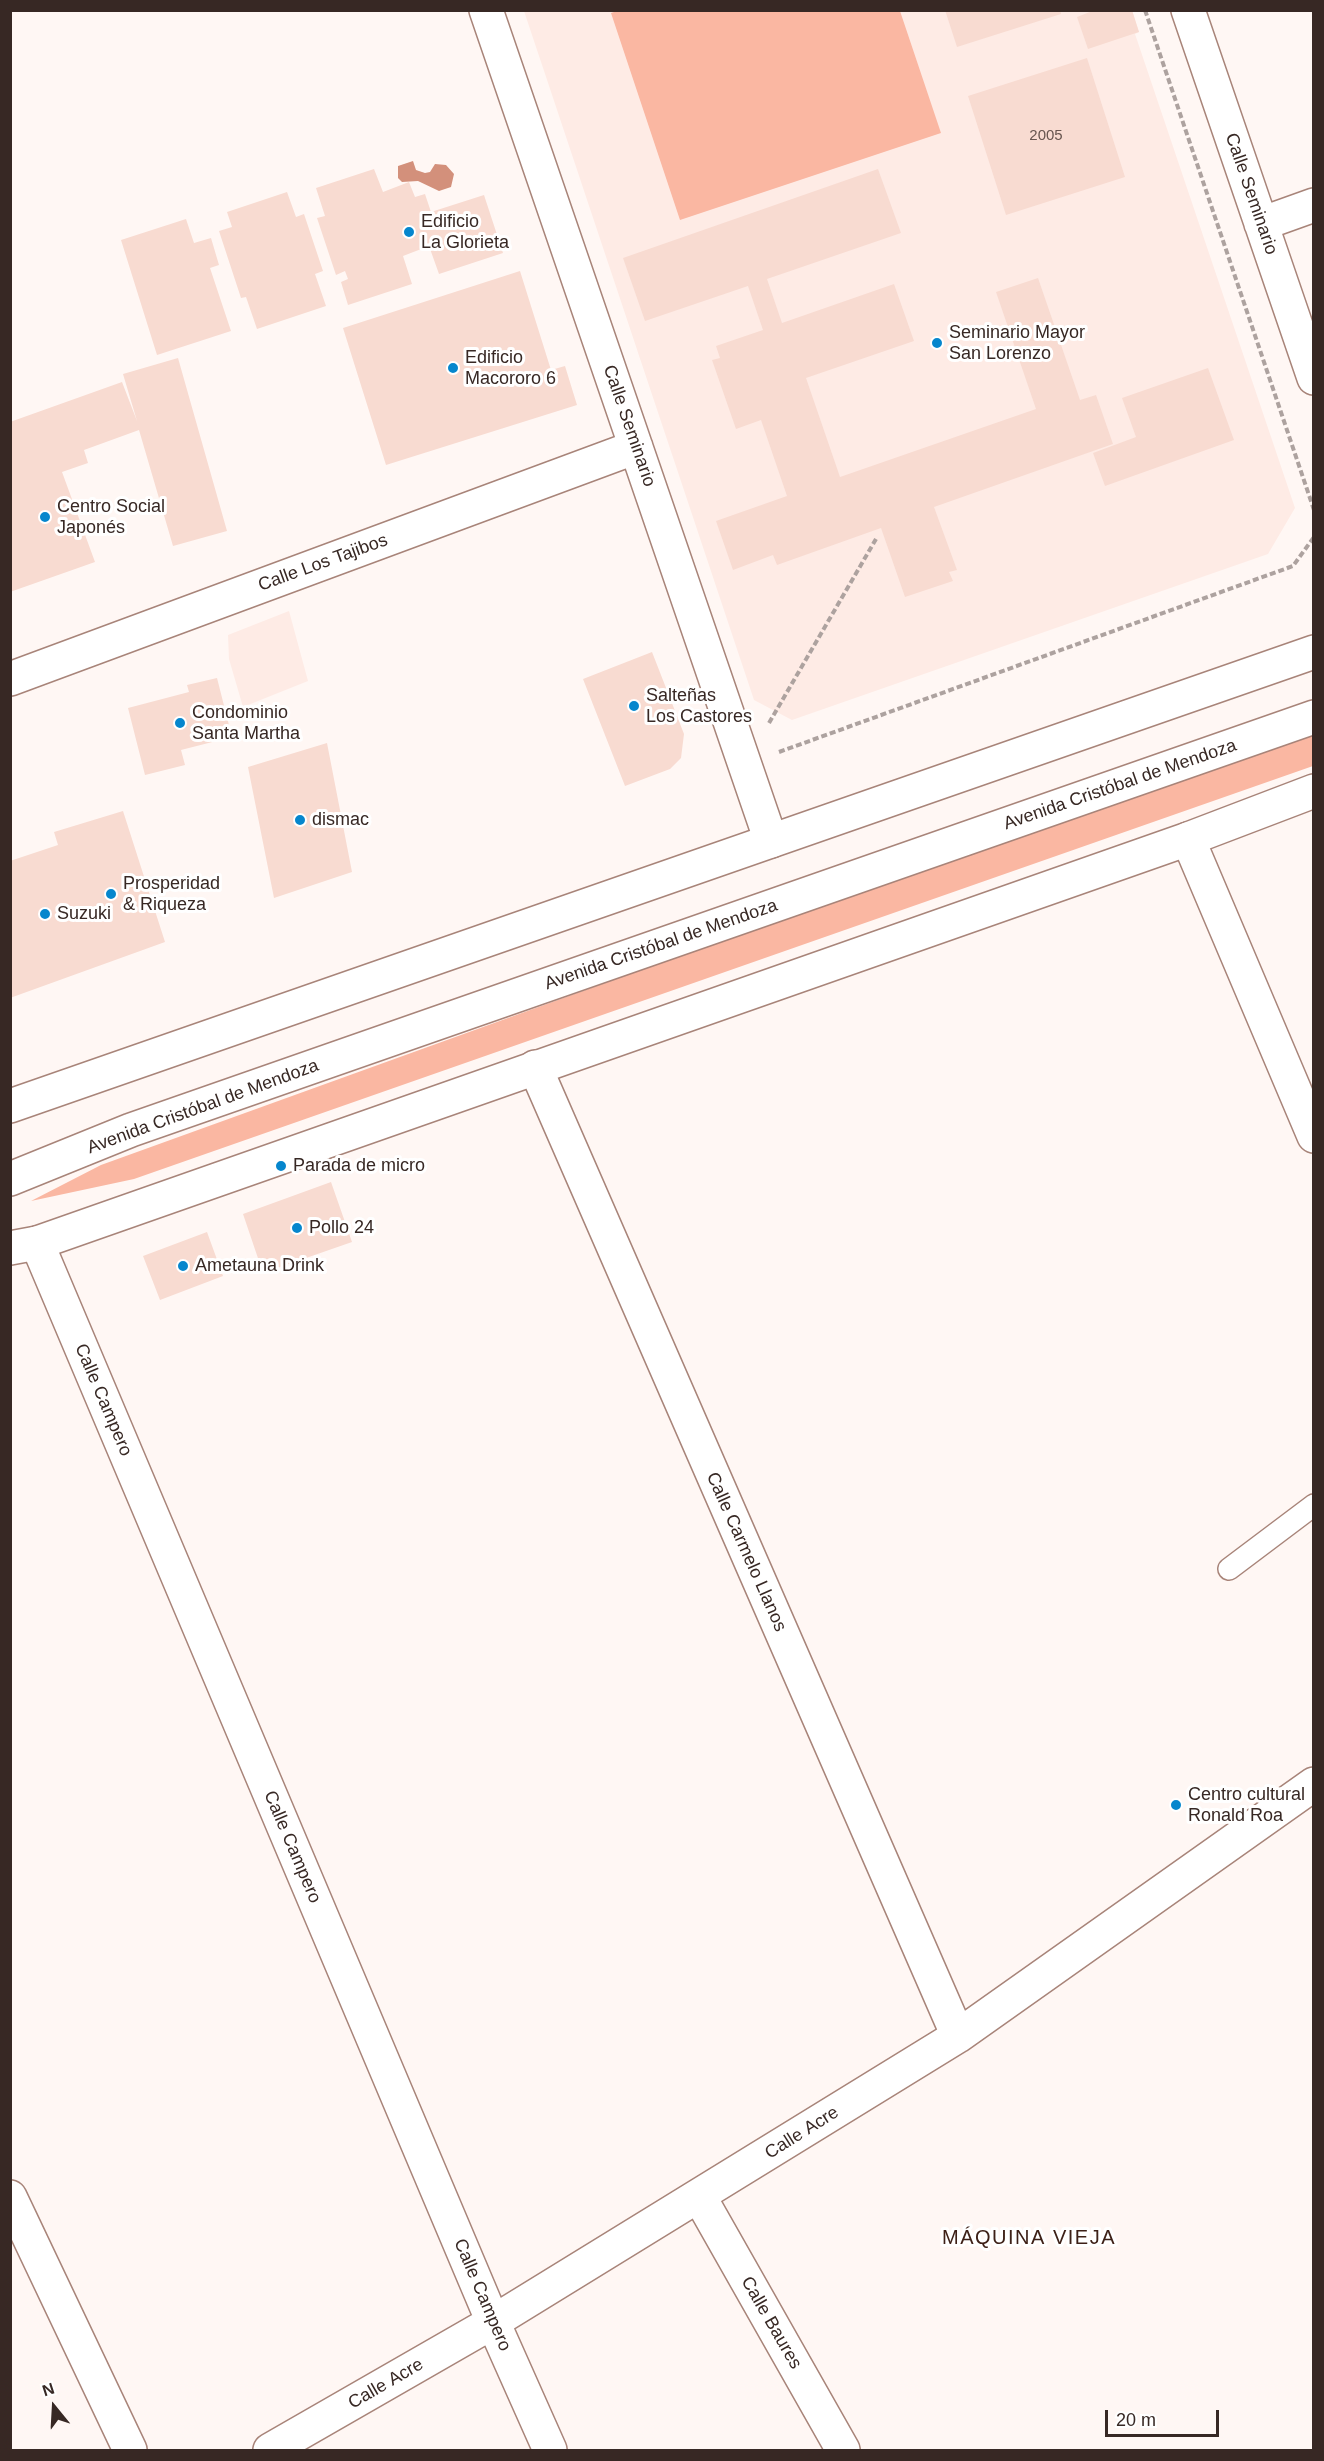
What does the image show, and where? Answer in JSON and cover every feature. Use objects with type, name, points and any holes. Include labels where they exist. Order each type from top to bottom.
[{"type":"street","name":"Calle Seminario","points":[[486,10],[771,841]]},
{"type":"street","name":"Calle Seminario","points":[[1188,10],[1314,378]]},
{"type":"street","points":[[1261,224],[1314,205]]},
{"type":"street","name":"Calle Los Tajibos","points":[[10,679],[636,447]]},
{"type":"street","points":[[10,1106],[1314,652]]},
{"type":"street","name":"Avenida Cristóbal de Mendoza","points":[[10,1179],[142,1126],[1314,717]]},
{"type":"street","points":[[20,1248],[1188,839],[1314,791]]},
{"type":"street","points":[[1188,839],[1314,1137]]},
{"type":"street","name":"Calle Carmelo Llanos","points":[[535,1067],[958,2037]]},
{"type":"street","points":[[10,1081],[106,1073]]},
{"type":"street","name":"Calle Campero","points":[[20,1248],[550,2451]]},
{"type":"street","name":"Calle Acre","points":[[270,2451],[494,2322],[958,2037],[1314,1784]]},
{"type":"street","name":"Calle Baures","points":[[699,2196],[843,2451]]},
{"type":"street","points":[[10,2197],[130,2451]]},
{"type":"lane","points":[[1229,1569],[1314,1505]]},
{"type":"path","points":[[1145,10],[1314,510]]},
{"type":"path","points":[[745,765],[1293,566],[1314,537]]},
{"type":"path","points":[[745,765],[876,539]]},
{"type":"shaded area","points":[[620,10],[900,11],[941,133],[680,220],[611,13]]},
{"type":"shaded area","name":"Seminario Mayor San Lorenzo","points":[[524,11],[1132,11],[1139,32],[1135,34],[1295,508],[1268,554],[792,720],[754,700]]},
{"type":"shaded area","points":[[413,161],[416,170],[425,173],[430,172],[435,164],[446,165],[454,174],[451,187],[439,191],[418,181],[402,182],[398,178],[398,166]]},
{"type":"shaded area","points":[[289,611],[308,681],[243,707],[229,659],[228,635]]},
{"type":"shaded area","points":[[1313,733],[1313,766],[134,1179],[31,1201],[101,1165],[663,962]]},
{"type":"building","points":[[945,10],[1060,10],[1061,14],[957,47]]},
{"type":"building","points":[[1095,10],[1132,10],[1139,32],[1088,49],[1077,17]]},
{"type":"building","points":[[1087,58],[1125,177],[1006,215],[968,96]]},
{"type":"building","name":"Edificio La Glorieta","points":[[374,169],[383,192],[409,182],[415,197],[425,194],[431,212],[484,195],[503,253],[439,274],[429,246],[403,256],[412,284],[348,305],[341,282],[348,279],[345,271],[336,275],[317,218],[325,216],[316,188]]},
{"type":"building","points":[[878,169],[901,233],[767,279],[782,323],[894,284],[914,341],[806,378],[840,477],[1036,409],[996,292],[1038,278],[1080,400],[1096,395],[1113,444],[934,507],[957,570],[949,572],[953,581],[905,597],[881,528],[777,565],[773,555],[733,570],[716,521],[787,496],[761,420],[736,429],[712,360],[720,358],[716,346],[763,330],[748,286],[645,321],[623,258]]},
{"type":"building","points":[[287,192],[296,217],[304,214],[323,271],[315,274],[326,306],[257,329],[246,297],[241,298],[219,231],[232,227],[227,212]]},
{"type":"building","points":[[186,219],[194,243],[211,238],[219,265],[210,268],[231,331],[157,355],[121,240]]},
{"type":"building","name":"Edificio Macororo 6","points":[[520,271],[551,370],[565,366],[577,405],[386,465],[343,328]]},
{"type":"building","points":[[178,358],[227,531],[173,546],[139,430],[84,450],[88,463],[62,472],[95,562],[10,592],[10,422],[122,382],[137,421],[123,374]]},
{"type":"building","points":[[1208,368],[1234,440],[1105,486],[1093,453],[1136,437],[1122,398]]},
{"type":"building","name":"Salteñas Los Castores","points":[[652,652],[684,734],[681,758],[670,769],[625,786],[583,679]]},
{"type":"building","name":"Condominio Santa Martha","points":[[217,678],[232,737],[181,750],[185,765],[145,775],[128,708],[189,692],[187,685]]},
{"type":"building","name":"dismac","points":[[327,743],[352,872],[274,898],[248,767]]},
{"type":"building","points":[[123,811],[165,942],[10,998],[10,861],[58,845],[54,832]]},
{"type":"building","name":"Pollo 24","points":[[331,1182],[352,1242],[263,1273],[243,1214]]},
{"type":"building","name":"Ametauna Drink","points":[[207,1232],[223,1276],[160,1300],[143,1256]]},
{"type":"place","name":"Edificio La Glorieta","points":[[409,232]]},
{"type":"place","name":"Seminario Mayor San Lorenzo","points":[[937,343]]},
{"type":"place","name":"Edificio Macororo 6","points":[[453,368]]},
{"type":"place","name":"Centro Social Japonés","points":[[45,517]]},
{"type":"place","name":"Salteñas Los Castores","points":[[634,706]]},
{"type":"place","name":"Condominio Santa Martha","points":[[180,723]]},
{"type":"place","name":"dismac","points":[[300,820]]},
{"type":"place","name":"Prosperidad & Riqueza","points":[[111,894]]},
{"type":"place","name":"Suzuki","points":[[45,914]]},
{"type":"place","name":"Parada de micro","points":[[281,1166]]},
{"type":"place","name":"Pollo 24","points":[[297,1228]]},
{"type":"place","name":"Ametauna Drink","points":[[183,1266]]},
{"type":"place","name":"Centro cultural Ronald Roa","points":[[1176,1805]]},
{"type":"district","name":"MÁQUINA VIEJA","points":[[1029,2238]]}]
